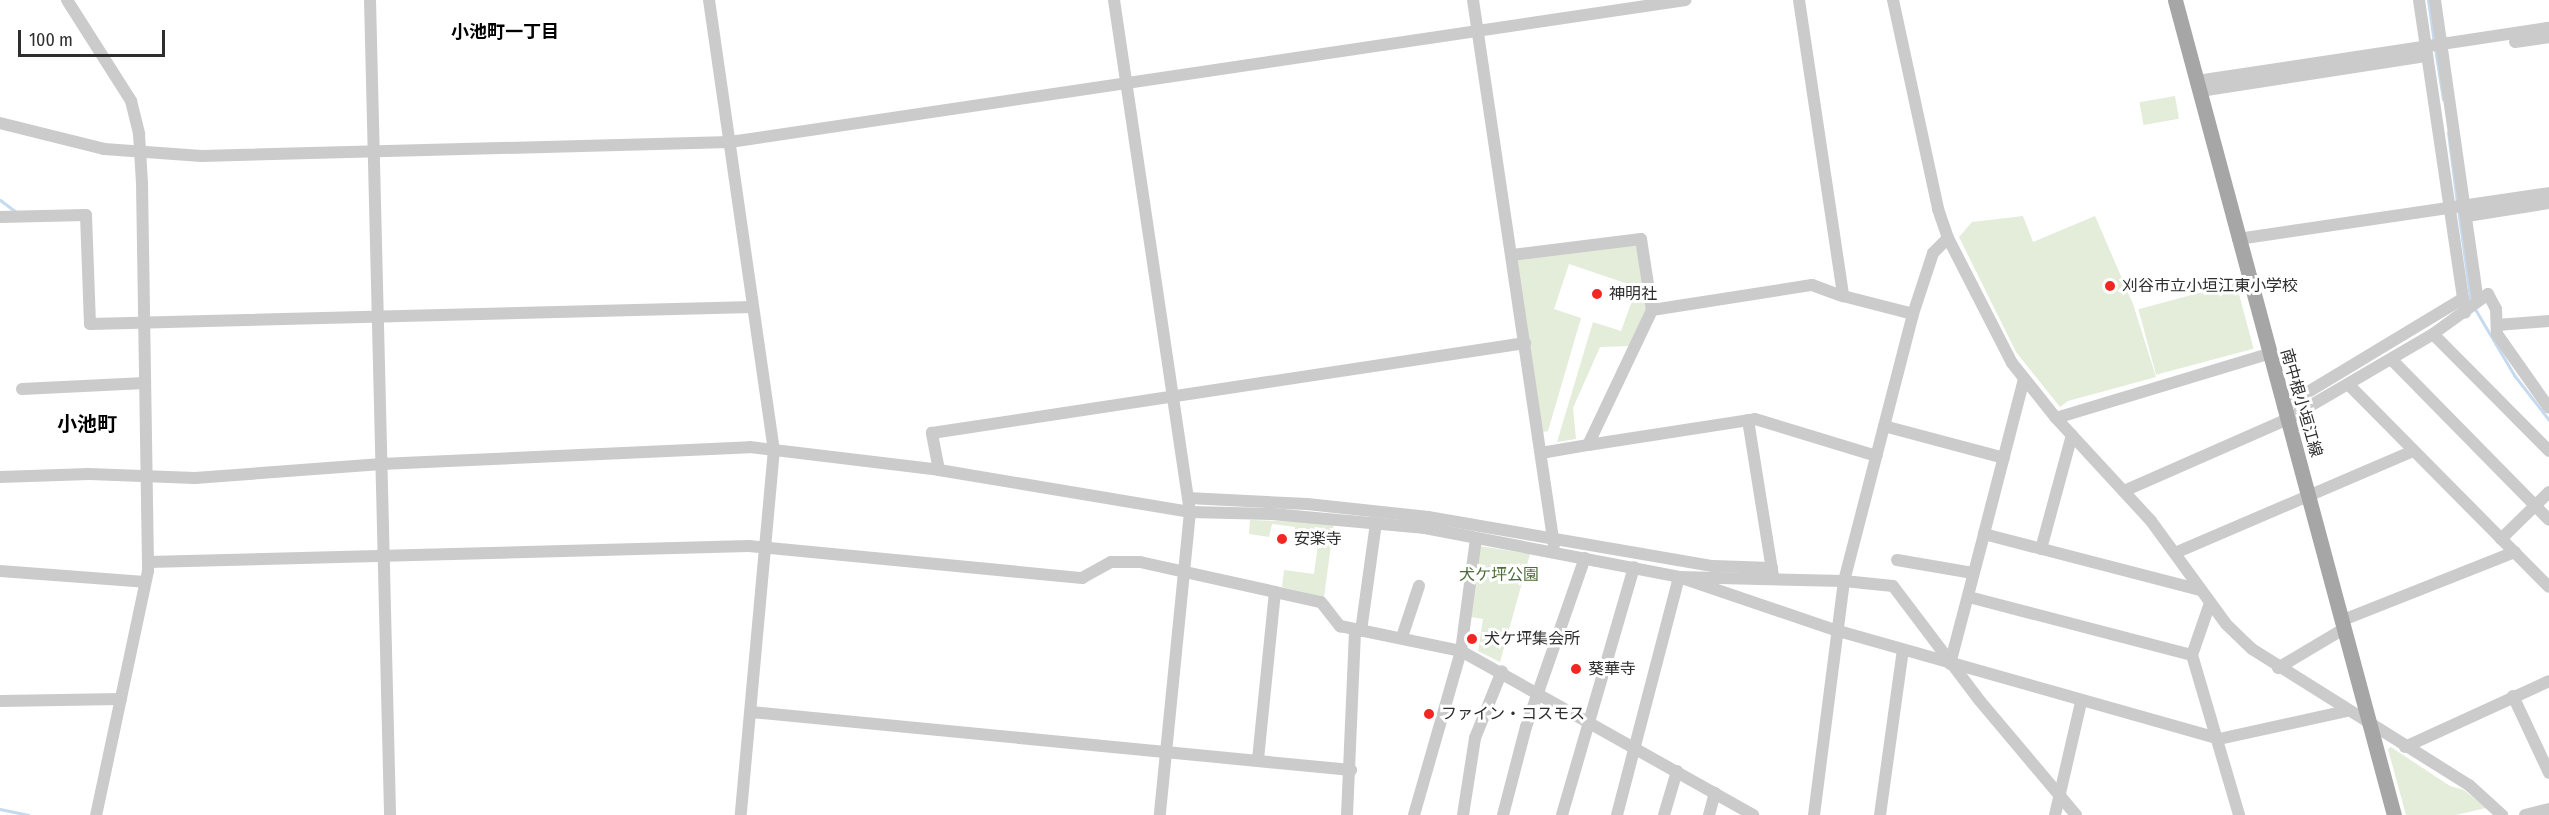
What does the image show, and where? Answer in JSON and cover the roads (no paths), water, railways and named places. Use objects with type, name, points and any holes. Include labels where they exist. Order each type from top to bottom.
[{"type":"main road","name":"南中根小垣江線","points":[[2175,0],[2284,414],[2344,624],[2390,814]]},
{"type":"street","points":[[67,0],[131,102],[140,150],[148,562],[96,815]]},
{"type":"street","points":[[370,0],[390,815]]},
{"type":"street","points":[[709,0],[774,449],[741,815]]},
{"type":"street","points":[[1114,0],[1190,512],[1160,815]]},
{"type":"street","points":[[1473,0],[1555,553]]},
{"type":"street","points":[[0,123],[104,149],[202,156],[730,142],[1686,0]]},
{"type":"street","points":[[1799,0],[1843,296]]},
{"type":"street","points":[[1893,0],[1938,210],[1948,238],[1991,327],[2024,379],[2056,418],[2124,491],[2175,553],[2210,603],[2252,649],[2346,711],[2469,785],[2502,815]]},
{"type":"street","points":[[2419,0],[2434,49],[2478,302]]},
{"type":"street","points":[[2434,49],[2435,0]]},
{"type":"street","points":[[2199,86],[2434,49],[2549,28]]},
{"type":"street","points":[[2434,49],[2549,37]]},
{"type":"street","points":[[2238,239],[2460,208],[2549,193]]},
{"type":"street","points":[[2460,208],[2549,203]]},
{"type":"street","points":[[2460,208],[2465,307]]},
{"type":"street","points":[[0,217],[86,215],[90,324],[144,318],[377,317],[753,307]]},
{"type":"street","points":[[1814,815],[1835,630],[1844,581],[1913,314],[1933,253],[1948,238]]},
{"type":"street","points":[[1512,255],[1641,239],[1652,310],[1588,445]]},
{"type":"street","points":[[1652,310],[1812,285],[1843,296],[1913,314]]},
{"type":"street","points":[[2284,414],[2465,307],[2478,302],[2488,294],[2496,309],[2497,334],[2549,408]]},
{"type":"street","points":[[2124,491],[2349,385],[2433,334],[2465,307]]},
{"type":"street","points":[[2497,325],[2549,321]]},
{"type":"street","points":[[2433,334],[2549,451]]},
{"type":"street","points":[[939,470],[932,433],[1525,343]]},
{"type":"street","points":[[2056,418],[2268,354]]},
{"type":"street","points":[[2391,360],[2549,520]]},
{"type":"street","points":[[1950,664],[2024,379]]},
{"type":"street","points":[[22,389],[145,383]]},
{"type":"street","points":[[2349,385],[2549,587]]},
{"type":"street","points":[[1541,453],[1748,420],[1876,456]]},
{"type":"street","points":[[1748,420],[1772,574]]},
{"type":"street","points":[[1884,426],[2004,458]]},
{"type":"street","points":[[2041,549],[2072,435]]},
{"type":"street","points":[[0,477],[89,474],[195,478],[381,464],[750,447],[774,449],[939,470],[1190,512],[1376,523],[1476,538],[1634,567],[1679,577],[1835,630],[1950,664],[2219,739],[2346,711]]},
{"type":"street","points":[[2175,553],[2308,493],[2414,451]]},
{"type":"street","points":[[2501,539],[2549,492]]},
{"type":"street","points":[[1188,498],[1365,510],[1553,538],[1713,566],[1893,586],[1950,664],[2076,815]]},
{"type":"street","points":[[1347,815],[1352,770],[1358,630],[1376,523]]},
{"type":"street","points":[[1984,534],[2200,590]]},
{"type":"street","points":[[1414,815],[1461,651],[1476,538]]},
{"type":"street","points":[[148,562],[766,547],[1082,578],[1111,562],[1140,562],[1321,602],[1340,626],[1461,651],[1539,691],[1752,815]]},
{"type":"street","points":[[2278,668],[2344,624],[2515,552]]},
{"type":"street","points":[[1503,815],[1539,691],[1585,558]]},
{"type":"street","points":[[1897,560],[1973,573]]},
{"type":"street","points":[[1562,815],[1591,722],[1634,567]]},
{"type":"street","points":[[0,571],[145,582]]},
{"type":"street","points":[[1679,577],[1772,574]]},
{"type":"street","points":[[1617,815],[1679,577]]},
{"type":"street","points":[[1402,637],[1419,586]]},
{"type":"street","points":[[1258,759],[1275,592]]},
{"type":"street","points":[[1969,597],[2192,655]]},
{"type":"street","points":[[2210,603],[2192,655],[2219,739],[2239,815]]},
{"type":"street","points":[[1880,815],[1903,650]]},
{"type":"street","points":[[1463,815],[1474,738],[1502,671]]},
{"type":"street","points":[[2405,747],[2549,681]]},
{"type":"street","points":[[2512,696],[2549,773]]},
{"type":"street","points":[[0,701],[121,699]]},
{"type":"street","points":[[2055,815],[2081,702]]},
{"type":"street","points":[[752,712],[1258,759],[1352,770]]},
{"type":"street","points":[[2536,746],[2549,741]]},
{"type":"street","points":[[1664,815],[1677,771]]},
{"type":"street","points":[[1709,815],[1714,793]]},
{"type":"street","points":[[2525,815],[2549,809]]},
{"type":"waterway","points":[[2428,0],[2434,43]]},
{"type":"waterway","points":[[2435,49],[2443,99]]},
{"type":"waterway","points":[[2448,132],[2457,203]]},
{"type":"waterway","points":[[0,200],[16,212]]},
{"type":"waterway","points":[[2458,209],[2471,304]]},
{"type":"waterway","points":[[2475,309],[2514,375],[2549,420]]},
{"type":"waterway","points":[[0,809],[28,815]]},
{"type":"place","name":"刈谷市立小垣江東小学校","points":[[2110,286]]},
{"type":"place","name":"神明社","points":[[1597,294]]},
{"type":"place","name":"安楽寺","points":[[1282,539]]},
{"type":"place","name":"犬ケ坪集会所","points":[[1472,639]]},
{"type":"place","name":"葵華寺","points":[[1576,669]]},
{"type":"place","name":"ファイン・コスモス","points":[[1429,714]]},
{"type":"district","name":"小池町一丁目","points":[[505,32]]},
{"type":"district","name":"小池町","points":[[87,424]]},
{"type":"park label","name":"犬ケ坪公園","points":[[1499,575]]}]
